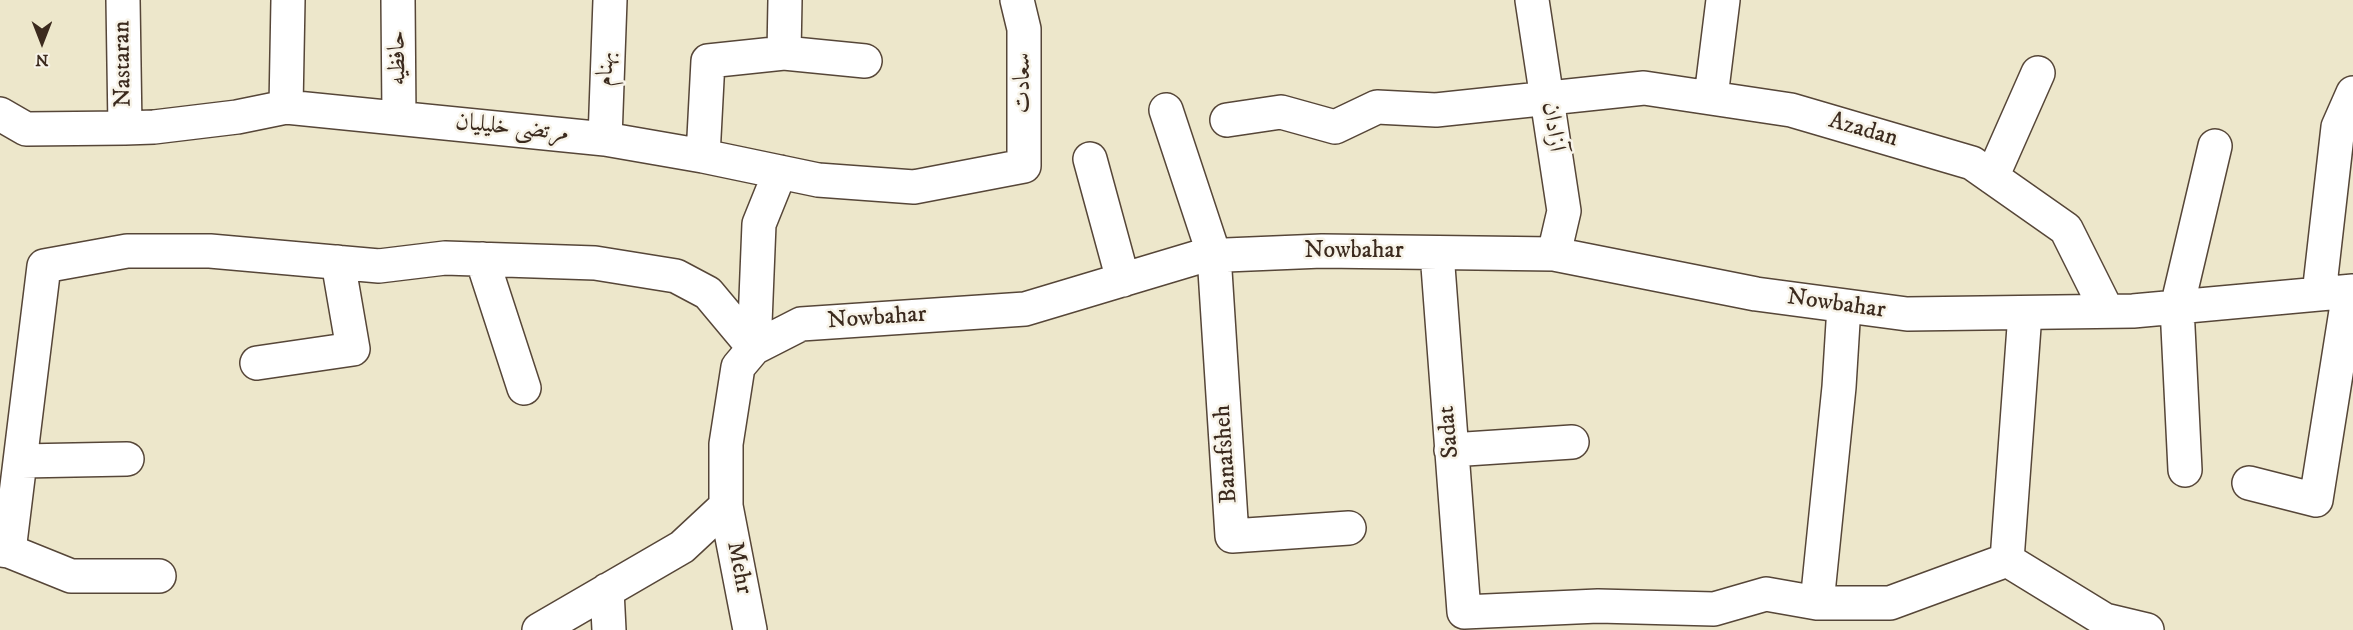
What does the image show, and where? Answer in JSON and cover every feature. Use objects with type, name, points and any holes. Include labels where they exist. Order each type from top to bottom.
[{"type":"street","name":"Nastaran","points":[[123,0],[125,128]]},
{"type":"street","points":[[286,106],[288,0]]},
{"type":"street","name":"حافظیه","points":[[398,0],[399,117]]},
{"type":"street","name":"بهنام","points":[[605,139],[610,0]]},
{"type":"street","points":[[784,53],[785,0]]},
{"type":"street","name":"سعادت","points":[[1017,0],[1024,29],[1024,166]]},
{"type":"street","name":"آزادان","points":[[1532,0],[1564,211],[1554,254]]},
{"type":"street","points":[[1711,98],[1723,0]]},
{"type":"street","points":[[703,156],[708,61],[784,53],[865,61]]},
{"type":"street","points":[[1992,177],[2038,73]]},
{"type":"street","name":"Azadan","points":[[1227,120],[1281,112],[1335,127],[1377,107],[1436,110],[1644,88],[1791,110],[1972,163],[2066,229],[2107,311]]},
{"type":"street","points":[[2249,483],[2316,500],[2341,292],[2338,127],[2353,93]]},
{"type":"street","name":"مرتضی خلیلیان","points":[[0,114],[26,129],[125,128],[154,127],[237,117],[286,106],[605,139],[703,156],[818,180],[914,188],[1024,166]]},
{"type":"street","points":[[1166,110],[1214,255]]},
{"type":"street","points":[[2185,470],[2177,307],[2215,146]]},
{"type":"street","points":[[1090,159],[1124,280]]},
{"type":"street","points":[[754,348],[759,224],[780,172]]},
{"type":"street","points":[[159,576],[70,576],[5,551],[22,461],[44,266],[127,251],[210,251],[379,266],[446,258],[595,263],[676,276],[708,293],[754,348]]},
{"type":"street","name":"Nowbahar","points":[[726,506],[726,444],[738,368],[754,348],[801,324],[1025,309],[1202,256],[1322,251],[1554,254],[1756,294],[1907,314],[2107,311],[2341,292]]},
{"type":"street","name":"Sadat","points":[[1437,253],[1464,612],[1598,606],[1714,609],[1766,594],[1817,603]]},
{"type":"street","name":"Banafsheh","points":[[1214,255],[1232,536],[1349,528]]},
{"type":"street","points":[[482,259],[524,388]]},
{"type":"street","points":[[257,363],[352,349],[338,262]]},
{"type":"street","points":[[1844,306],[1839,387],[1817,603],[1890,603],[2007,560]]},
{"type":"street","points":[[2007,560],[2025,313]]},
{"type":"street","points":[[1451,450],[1572,442]]},
{"type":"street","points":[[22,461],[127,459]]},
{"type":"street","points":[[539,630],[682,547],[726,506]]},
{"type":"street","name":"Mehr","points":[[726,506],[750,630]]},
{"type":"street","points":[[2007,560],[2105,620],[2147,630]]},
{"type":"street","points":[[607,590],[609,630]]}]
